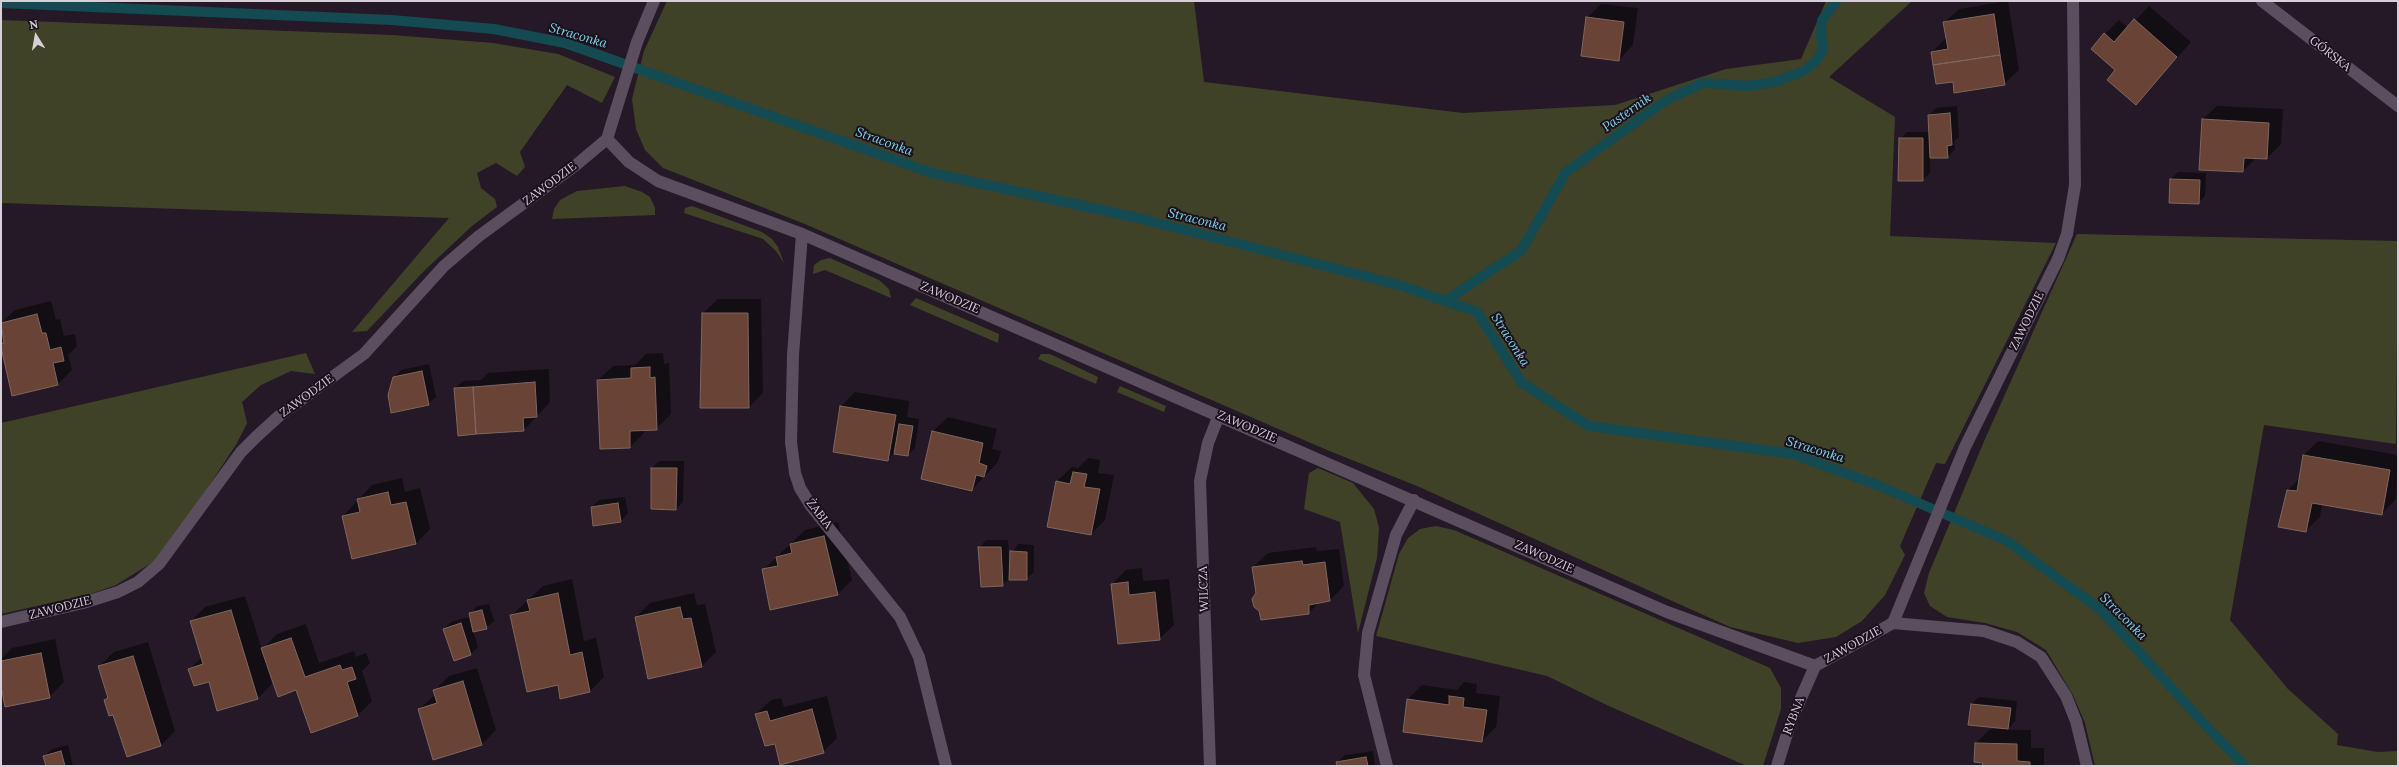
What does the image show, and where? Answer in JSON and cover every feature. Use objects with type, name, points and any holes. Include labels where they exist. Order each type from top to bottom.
[{"type":"street","points":[[607,139],[637,42],[654,1]]},
{"type":"street","name":"ZAWODZIE","points":[[1893,623],[1966,447],[2058,259],[2067,234],[2075,185],[2073,1]]},
{"type":"street","name":"GÓRSKA","points":[[2262,1],[2398,106]]},
{"type":"street","name":"ZAWODZIE","points":[[1,622],[83,603],[118,592],[138,582],[163,558],[241,452],[256,437],[279,416],[364,354],[444,266],[479,236],[570,170],[607,139],[629,162],[658,181],[802,234],[1414,500],[1667,612],[1815,666],[1893,623],[1984,631],[2017,642],[2041,657],[2056,676],[2076,721],[2087,766]]},
{"type":"street","name":"ŻABIA","points":[[802,234],[793,354],[791,442],[794,473],[800,488],[811,506],[900,617],[919,657],[946,766]]},
{"type":"street","name":"WILCZA","points":[[1210,766],[1200,480],[1208,443],[1219,415]]},
{"type":"street","points":[[1387,766],[1364,675],[1368,632],[1396,535],[1414,500]]},
{"type":"street","name":"RYBNA","points":[[1777,766],[1791,721],[1815,666]]},
{"type":"green space","points":[[667,1],[1194,1],[1204,82],[1463,113],[1615,105],[1726,69],[1801,59],[1826,1],[1912,1],[1829,77],[1895,117],[1890,236],[2056,243],[1945,464],[1936,463],[1900,546],[1905,555],[1885,595],[1862,621],[1836,637],[1798,643],[1730,627],[1417,486],[1327,450],[805,224],[663,168],[645,150],[636,129],[632,99],[644,51]]},
{"type":"green space","points":[[1,20],[392,35],[493,43],[558,54],[615,77],[602,103],[567,85],[520,152],[525,167],[517,176],[496,163],[477,173],[481,188],[495,199],[497,207],[472,226],[425,270],[367,331],[352,332],[449,218],[1,203]]},
{"type":"green space","points":[[625,186],[642,192],[650,197],[655,208],[655,215],[552,219],[554,209],[560,200],[577,191]]},
{"type":"green space","points":[[692,206],[762,232],[772,239],[778,247],[784,263],[776,251],[763,239],[684,213],[685,208]]},
{"type":"green space","points":[[2077,234],[2398,241],[2396,444],[2264,425],[2230,620],[2288,689],[2338,734],[2337,745],[2378,752],[2398,751],[2398,766],[2095,766],[2085,723],[2073,695],[2046,650],[2017,632],[1985,623],[1947,617],[1930,606],[1924,593],[1929,573],[1985,439]]},
{"type":"green space","points":[[830,258],[879,280],[889,289],[891,298],[825,270],[813,274],[814,265],[821,260]]},
{"type":"green space","points":[[916,298],[999,334],[998,343],[910,305]]},
{"type":"green space","points":[[306,353],[315,374],[291,371],[261,385],[242,402],[247,423],[237,443],[178,533],[156,560],[116,585],[90,594],[1,614],[1,423]]},
{"type":"green space","points":[[1041,354],[1050,354],[1098,377],[1096,384],[1038,359]]},
{"type":"green space","points":[[1120,386],[1166,406],[1164,412],[1117,392]]},
{"type":"green space","points":[[1318,468],[1353,483],[1374,509],[1379,528],[1377,558],[1358,633],[1340,522],[1304,509],[1309,473]]},
{"type":"green space","points":[[1436,526],[1454,530],[1770,668],[1781,688],[1781,709],[1763,766],[1747,766],[1611,707],[1547,676],[1376,636],[1399,554],[1408,538],[1420,529]]},
{"type":"building","points":[[1994,14],[2000,55],[1933,65],[1931,52],[1948,49],[1943,22]]},
{"type":"building","points":[[1586,17],[1624,22],[1619,61],[1581,56]]},
{"type":"building","points":[[2134,19],[2177,57],[2136,105],[2107,80],[2115,70],[2091,49],[2104,33],[2114,42]]},
{"type":"building","points":[[2000,55],[2005,85],[1954,93],[1953,82],[1936,84],[1933,65]]},
{"type":"building","points":[[1950,113],[1952,145],[1947,146],[1948,158],[1930,158],[1928,115]]},
{"type":"building","points":[[2202,119],[2269,123],[2267,159],[2244,158],[2243,172],[2199,170]]},
{"type":"building","points":[[1899,138],[1923,138],[1923,181],[1898,181]]},
{"type":"building","points":[[2170,179],[2200,180],[2199,204],[2169,203]]},
{"type":"building","points":[[702,313],[748,313],[749,408],[700,408]]},
{"type":"building","points":[[37,314],[42,333],[46,333],[50,350],[61,347],[64,361],[53,363],[58,385],[12,396],[1,347],[1,343],[4,343],[1,323]]},
{"type":"building","points":[[650,367],[650,378],[655,377],[657,430],[630,431],[630,448],[600,449],[597,380],[631,378],[631,368]]},
{"type":"building","points":[[422,371],[429,405],[391,413],[388,395],[393,377]]},
{"type":"building","points":[[535,382],[537,417],[523,418],[524,431],[476,434],[473,387]]},
{"type":"building","points":[[473,387],[476,434],[458,436],[454,388]]},
{"type":"building","points":[[840,406],[896,415],[888,461],[833,452]]},
{"type":"building","points":[[899,424],[913,426],[908,456],[894,454]]},
{"type":"building","points":[[932,431],[983,443],[979,463],[987,466],[984,477],[976,475],[972,491],[921,479]]},
{"type":"building","points":[[2303,455],[2390,470],[2382,515],[2312,503],[2306,532],[2278,527],[2287,490],[2297,491]]},
{"type":"building","points":[[651,468],[677,468],[676,510],[651,509]]},
{"type":"building","points":[[1073,472],[1087,474],[1084,487],[1100,489],[1091,535],[1047,527],[1056,481],[1070,484]]},
{"type":"building","points":[[388,492],[391,505],[406,502],[416,544],[352,559],[342,516],[360,512],[357,499]]},
{"type":"building","points":[[618,503],[621,522],[593,526],[591,507]]},
{"type":"building","points":[[824,536],[838,595],[770,610],[762,569],[778,566],[776,557],[792,553],[790,544]]},
{"type":"building","points":[[978,547],[1001,547],[1003,586],[981,587]]},
{"type":"building","points":[[1010,551],[1027,552],[1027,580],[1009,580]]},
{"type":"building","points":[[1302,561],[1303,565],[1325,562],[1330,601],[1309,605],[1309,614],[1261,620],[1259,611],[1254,607],[1252,599],[1256,593],[1252,567]]},
{"type":"building","points":[[1128,582],[1129,595],[1155,592],[1160,640],[1118,644],[1111,584]]},
{"type":"building","points":[[558,593],[570,655],[582,652],[590,692],[560,699],[558,685],[527,692],[510,615],[530,611],[527,600]]},
{"type":"building","points":[[680,607],[683,619],[691,618],[702,667],[648,679],[635,617]]},
{"type":"building","points":[[231,610],[258,699],[217,711],[209,682],[194,686],[188,669],[203,664],[190,621]]},
{"type":"building","points":[[482,610],[487,629],[473,632],[469,613]]},
{"type":"building","points":[[461,623],[471,655],[454,661],[443,629]]},
{"type":"building","points":[[291,638],[305,677],[340,665],[342,670],[352,667],[356,679],[347,682],[358,716],[311,733],[296,690],[278,697],[261,648]]},
{"type":"building","points":[[41,653],[50,698],[5,707],[1,686],[1,661]]},
{"type":"building","points":[[133,656],[161,746],[127,757],[113,715],[109,716],[104,700],[108,698],[98,666]]},
{"type":"building","points":[[463,681],[482,745],[433,760],[418,709],[437,703],[433,690]]},
{"type":"building","points":[[1449,696],[1464,698],[1463,707],[1487,710],[1482,742],[1403,732],[1407,699],[1449,705]]},
{"type":"building","points":[[1971,704],[2011,708],[2008,729],[1968,725]]},
{"type":"building","points":[[812,709],[824,753],[780,765],[775,744],[765,746],[755,714],[767,711],[770,721]]},
{"type":"building","points":[[1975,743],[2017,744],[2017,761],[2030,762],[2030,766],[1982,766],[1983,763],[1974,762]]},
{"type":"building","points":[[61,751],[65,766],[46,766],[43,756]]},
{"type":"building","points":[[1366,757],[1368,766],[1337,766],[1336,762]]},
{"type":"waterway","name":"Pasternik","points":[[1445,301],[1521,251],[1566,172],[1668,99],[1703,83],[1748,86],[1774,82],[1804,71],[1818,59],[1823,49],[1821,34],[1822,20],[1837,1]]},
{"type":"waterway","name":"Straconka","points":[[1,3],[392,20],[494,29],[565,43],[932,173],[1134,217],[1399,285],[1477,312],[1522,383],[1589,426],[1793,454],[1877,485],[2007,541],[2101,610],[2206,726],[2245,766]]}]
